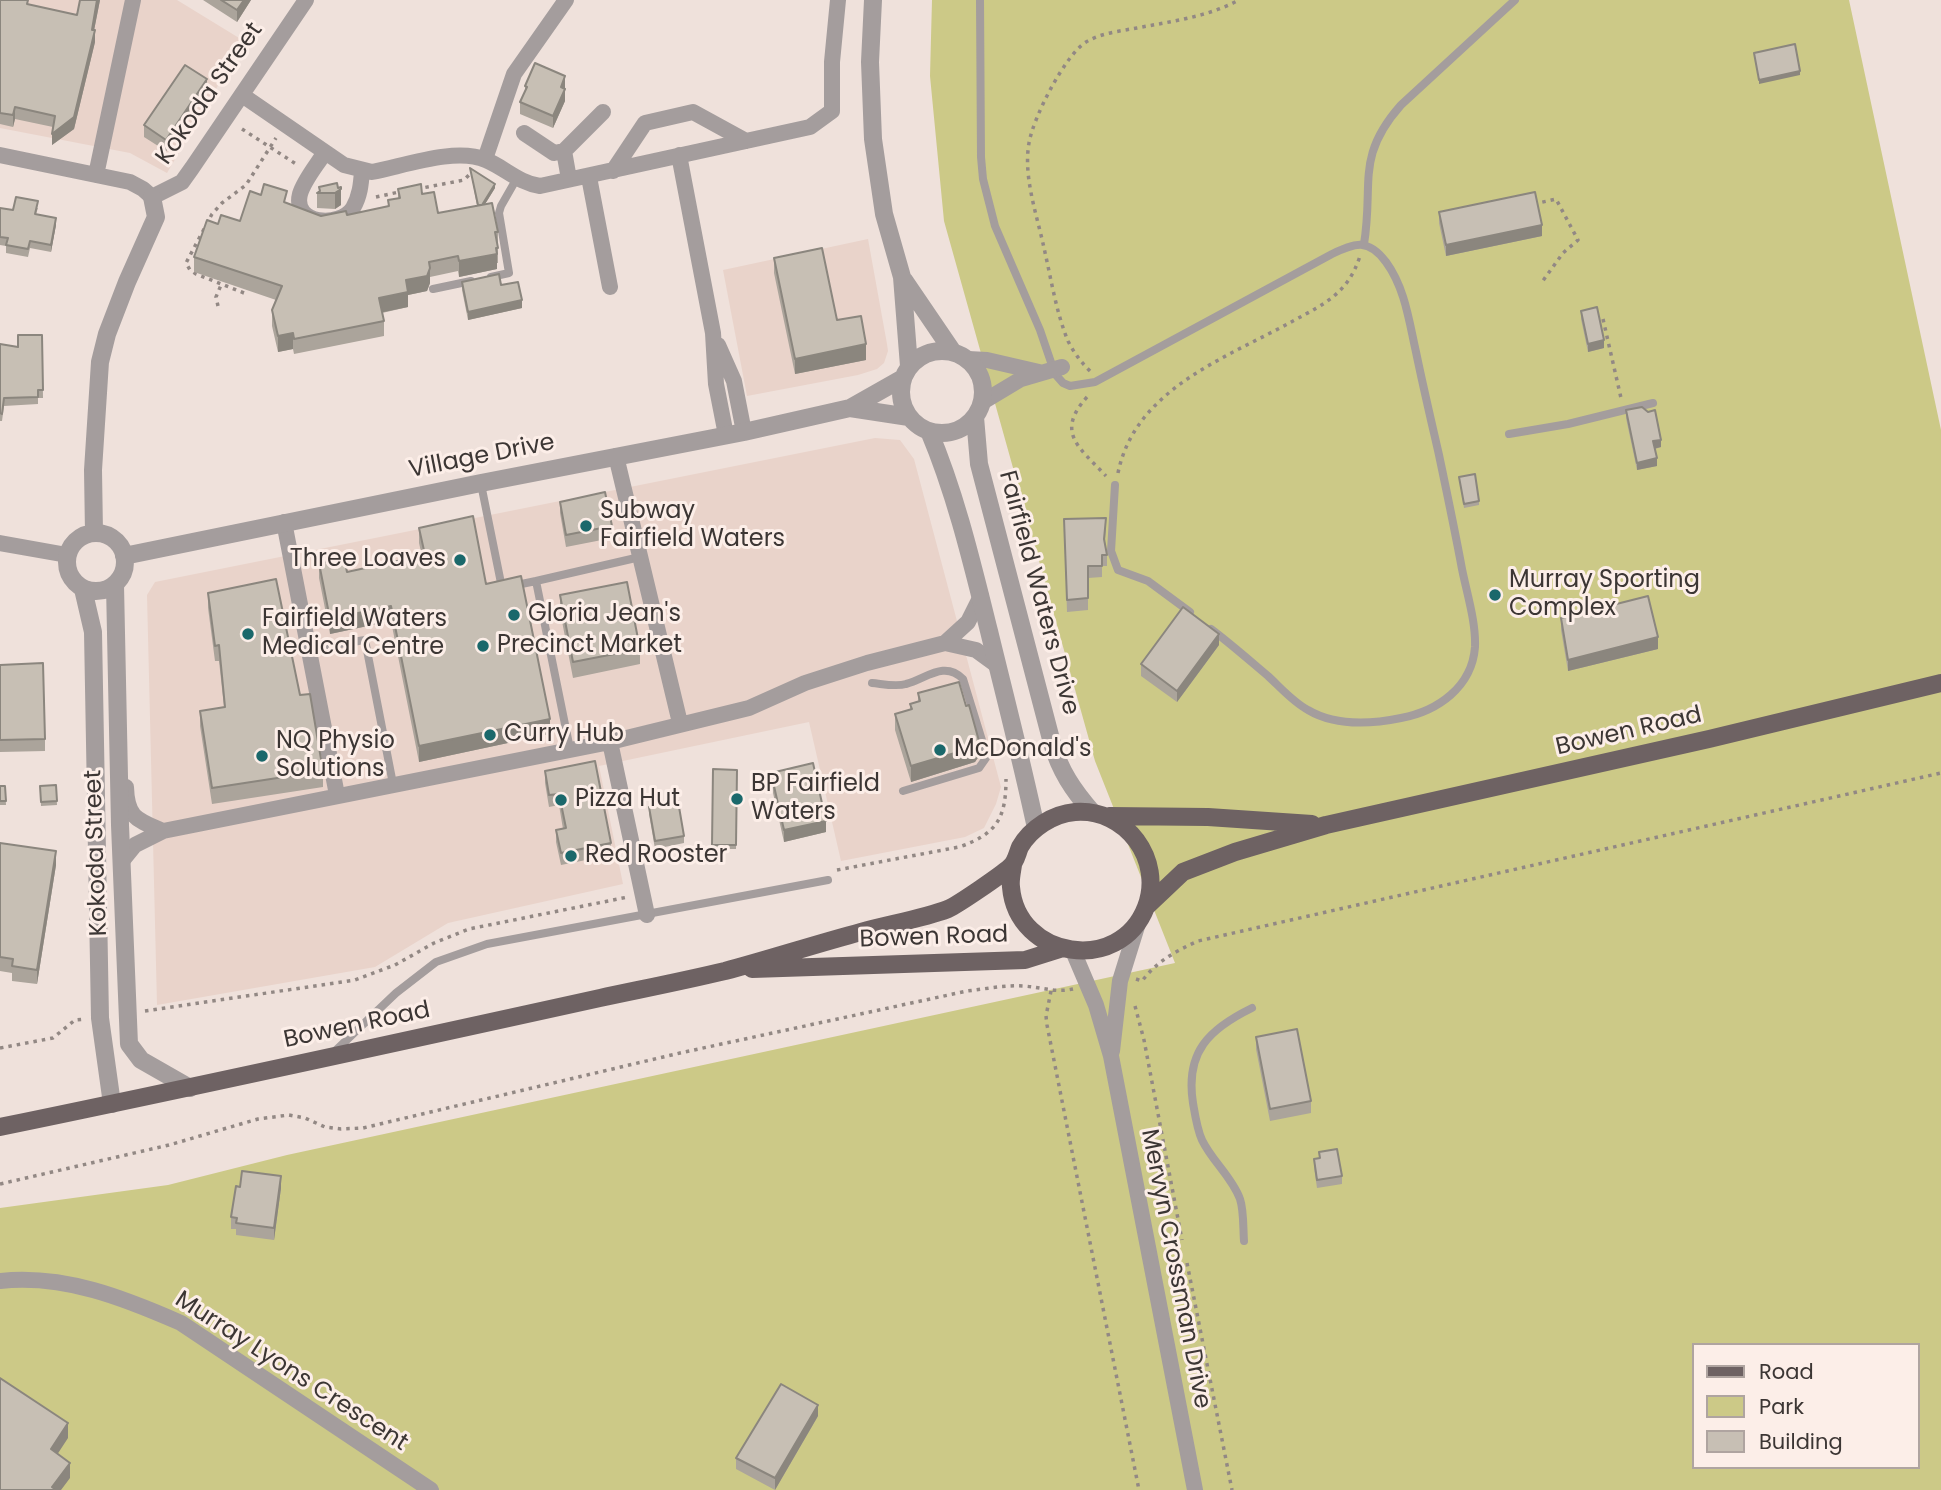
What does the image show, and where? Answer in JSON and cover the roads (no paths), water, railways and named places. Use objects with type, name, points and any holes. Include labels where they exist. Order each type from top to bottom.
[{"type":"main road","name":"Bowen Road","points":[[724,971],[1025,960],[1067,950],[1092,951],[1111,945],[1126,934],[1183,872],[1235,852],[1326,825],[1709,739],[1941,683]]},
{"type":"main road","name":"Bowen Road","points":[[1067,950],[1041,939],[1026,925],[1015,907],[1011,886],[1013,865],[1021,845],[1036,828],[1053,817],[1072,812],[1326,825]]},
{"type":"main road","points":[[1099,814],[1123,825],[1136,838],[1145,854],[1150,880],[1142,914]]},
{"type":"main road","name":"Bowen Road","points":[[0,1127],[724,971],[949,908],[1013,865]]},
{"type":"street","points":[[96,174],[133,0]]},
{"type":"street","name":"Kokoda Street","points":[[94,533],[93,470],[100,362],[107,334],[156,217],[152,197],[182,182],[306,0]]},
{"type":"street","points":[[485,159],[514,74],[566,0]]},
{"type":"street","points":[[242,95],[344,165],[362,171],[372,172],[456,155],[485,159],[525,183],[540,186],[810,127],[832,111],[832,62],[838,0]]},
{"type":"street","points":[[873,0],[870,62],[873,139],[884,214],[902,278],[906,372],[900,391],[902,405],[909,418],[929,431],[954,431],[1021,379],[1052,370]]},
{"type":"street","points":[[524,133],[554,153],[564,151],[603,112]]},
{"type":"street","points":[[613,171],[645,123],[681,114],[693,112],[746,141]]},
{"type":"street","points":[[564,151],[569,179]]},
{"type":"street","points":[[326,152],[300,193],[299,202],[308,217],[316,221],[338,219],[348,214],[360,191],[362,171]]},
{"type":"street","points":[[0,155],[130,182],[144,189],[152,197]]},
{"type":"street","points":[[679,155],[713,333],[734,381],[735,434]]},
{"type":"street","points":[[589,177],[610,287]]},
{"type":"street","points":[[902,278],[960,356],[976,368],[981,379],[978,410]]},
{"type":"street","points":[[906,372],[918,357],[929,352],[1052,370]]},
{"type":"street","name":"Village Drive","points":[[124,556],[481,482],[735,434],[850,408],[906,372]]},
{"type":"street","name":"Village Drive","points":[[850,408],[909,418]]},
{"type":"street","name":"Fairfield Waters Drive","points":[[978,410],[979,464],[1059,767],[1073,789],[1099,814]]},
{"type":"street","points":[[929,431],[944,467],[981,596],[1036,828]]},
{"type":"street","points":[[616,456],[680,723]]},
{"type":"street","points":[[284,522],[337,795]]},
{"type":"street","points":[[94,533],[105,534],[121,546],[124,572],[115,584],[99,592],[83,589],[69,575],[67,555],[77,539],[94,533]]},
{"type":"street","points":[[0,543],[67,555]]},
{"type":"street","name":"Kokoda Street","points":[[115,584],[129,1044],[141,1060],[190,1088]]},
{"type":"street","name":"Kokoda Street","points":[[83,589],[93,632],[100,1018],[112,1104]]},
{"type":"street","points":[[122,861],[135,845],[163,831],[610,741],[749,708],[805,683],[944,643],[968,622],[981,596]]},
{"type":"street","points":[[944,643],[976,650],[998,666]]},
{"type":"street","points":[[610,741],[647,915]]},
{"type":"street","points":[[95,806],[105,798],[118,746]]},
{"type":"street","points":[[118,746],[125,762],[129,809],[137,819],[163,831]]},
{"type":"street","name":"Mervyn Crossman Drive","points":[[1111,1056],[1120,981],[1142,914]]},
{"type":"street","name":"Mervyn Crossman Drive","points":[[1067,950],[1088,986],[1111,1056],[1195,1490]]},
{"type":"street","name":"Murray Lyons Crescent","points":[[0,1281],[46,1282],[86,1287],[181,1322],[431,1490]]},
{"type":"lane","points":[[980,0],[981,157],[984,179],[995,226],[1040,330],[1052,370],[1059,380],[1070,386],[1094,382],[1354,244],[1364,244],[1385,260],[1404,297],[1456,532],[1475,646],[1470,668],[1451,695],[1426,711],[1390,721],[1345,722],[1331,720],[1307,710],[1235,646],[1148,581],[1118,570],[1111,551],[1115,485]]},
{"type":"lane","points":[[1364,244],[1369,164],[1378,137],[1388,120],[1515,0]]},
{"type":"lane","points":[[433,289],[509,273],[499,213],[500,206],[517,178]]},
{"type":"lane","points":[[1508,435],[1653,404]]},
{"type":"lane","points":[[481,482],[502,588],[640,557]]},
{"type":"lane","points":[[536,581],[570,749]]},
{"type":"lane","points":[[308,649],[365,640],[393,784]]},
{"type":"lane","points":[[872,683],[900,686],[941,671],[955,672],[963,679],[985,750],[986,758],[979,768],[903,791]]},
{"type":"lane","points":[[329,1058],[396,993],[436,962],[487,944],[828,880]]},
{"type":"lane","points":[[1244,1241],[1241,1201],[1201,1138],[1192,1082],[1198,1051],[1210,1035],[1221,1024],[1252,1009]]},
{"type":"place","name":"Subway Fairfield Waters","points":[[586,526]]},
{"type":"place","name":"Three Loaves","points":[[460,560]]},
{"type":"place","name":"Murray Sporting Complex","points":[[1495,595]]},
{"type":"place","name":"Gloria Jean's","points":[[514,615]]},
{"type":"place","name":"Fairfield Waters Medical Centre","points":[[248,634]]},
{"type":"place","name":"Precinct Market","points":[[483,646]]},
{"type":"place","name":"Curry Hub","points":[[490,735]]},
{"type":"place","name":"McDonald's","points":[[940,750]]},
{"type":"place","name":"NQ Physio Solutions","points":[[262,756]]},
{"type":"place","name":"BP Fairfield Waters","points":[[737,799]]},
{"type":"place","name":"Pizza Hut","points":[[561,800]]},
{"type":"place","name":"Red Rooster","points":[[571,856]]}]
